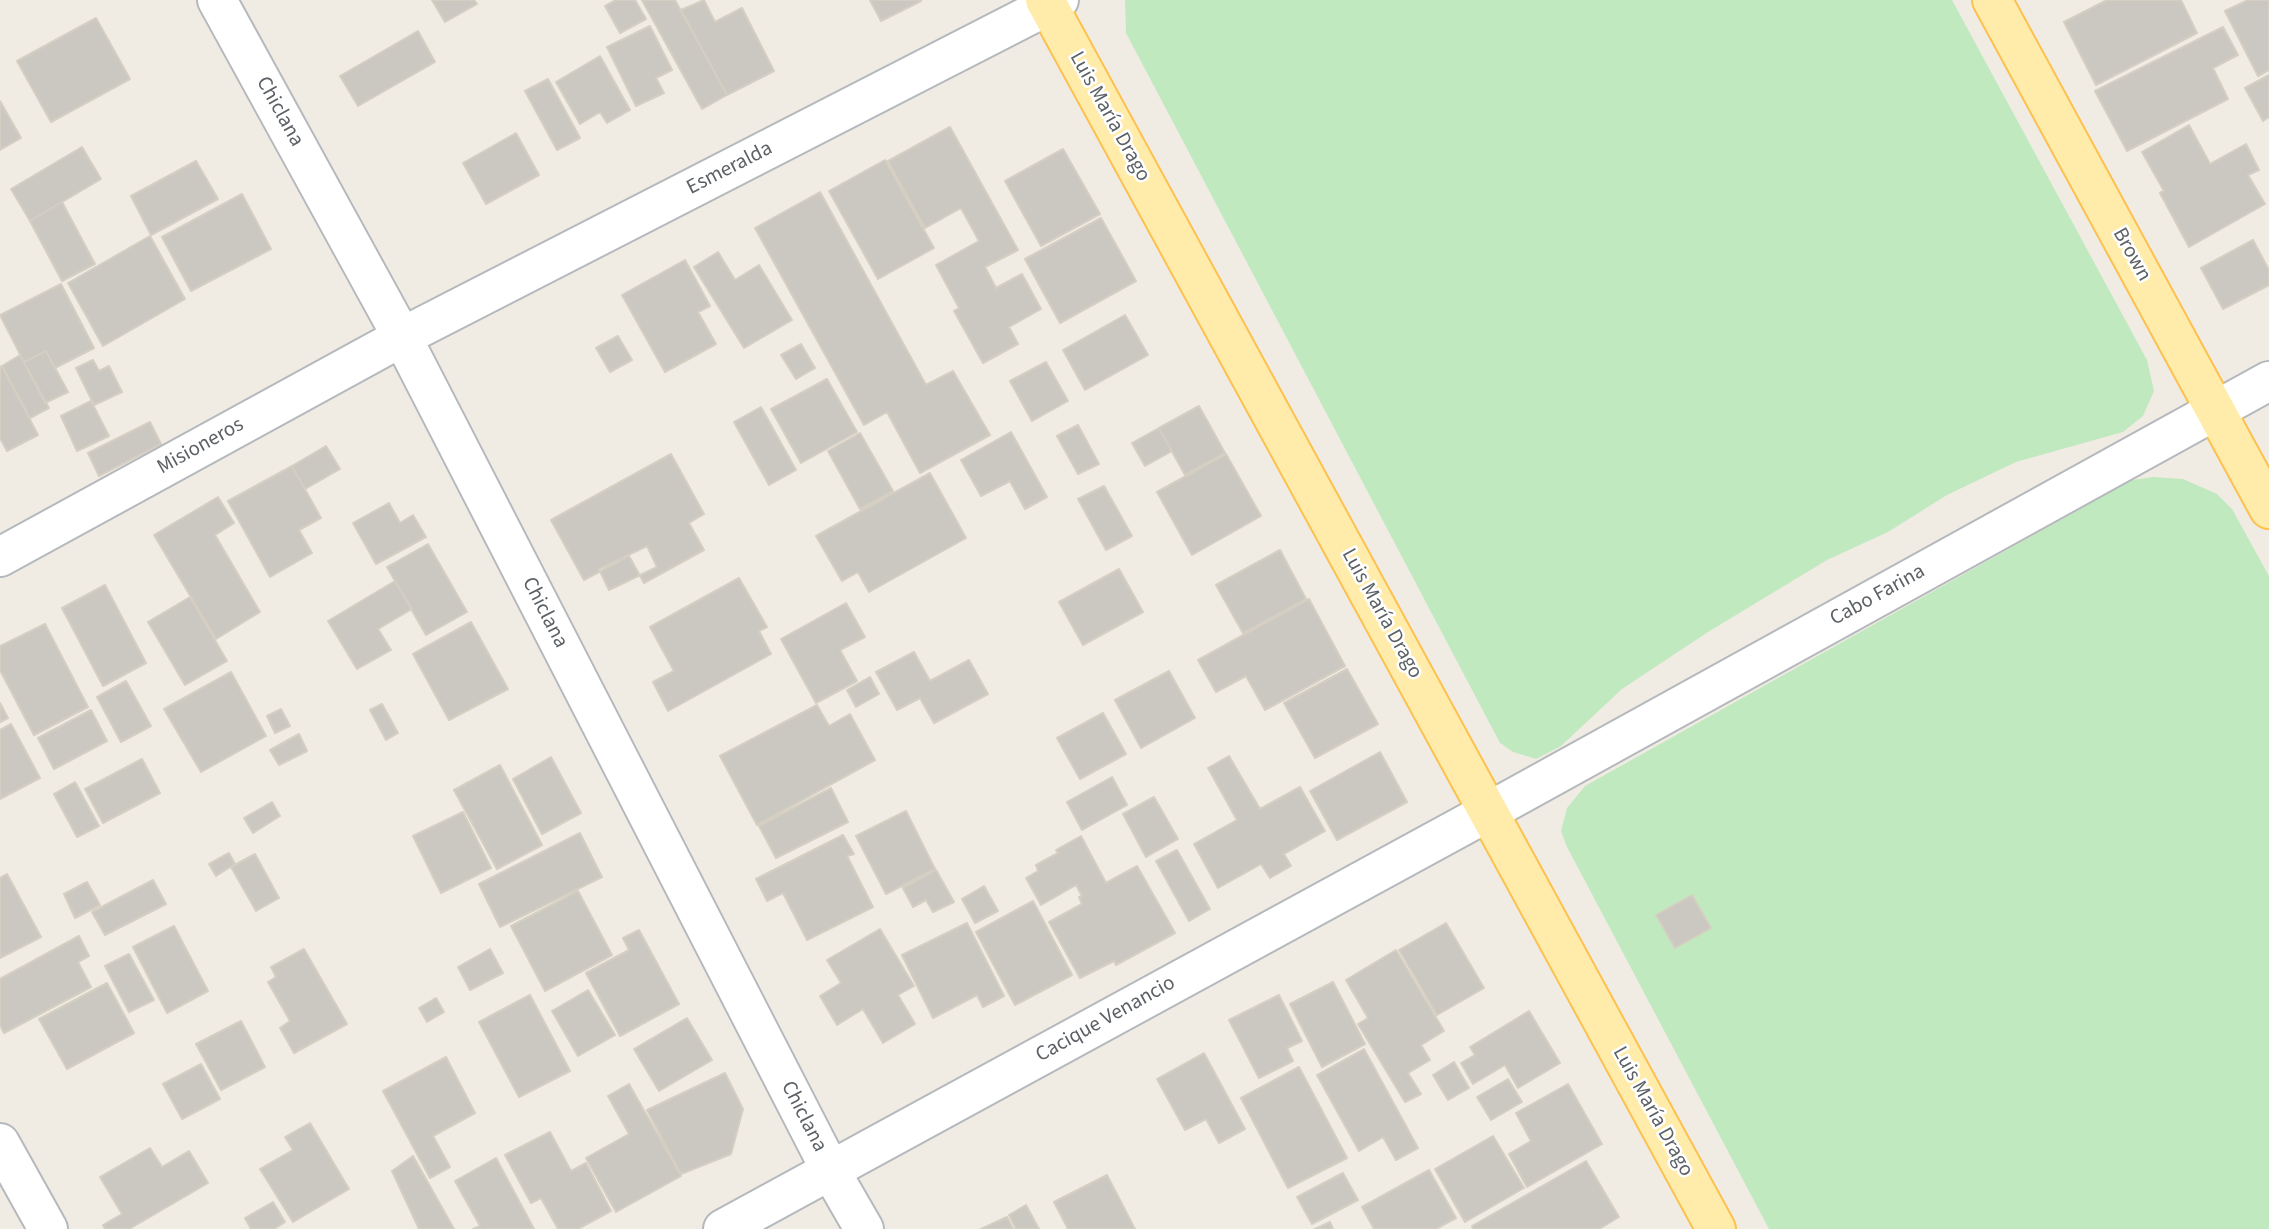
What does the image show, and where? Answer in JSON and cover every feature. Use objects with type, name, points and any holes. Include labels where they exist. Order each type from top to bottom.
[{"type":"main road","name":"Brown","points":[[1992,0],[2269,509]]},
{"type":"main road","name":"Luis María Drago","points":[[1051,2],[1716,1229]]},
{"type":"street","name":"Chiclana","points":[[218,0],[402,337],[831,1171],[864,1229]]},
{"type":"street","name":"Esmeralda","points":[[402,337],[1051,2]]},
{"type":"street","name":"Misioneros","points":[[0,558],[402,337]]},
{"type":"street","name":"Cabo Farina","points":[[1488,812],[2269,381]]},
{"type":"street","name":"Cacique Venancio","points":[[723,1229],[1488,812]]},
{"type":"street","points":[[0,1143],[48,1229]]},
{"type":"green space","points":[[1125,0],[1952,0],[2147,360],[2154,391],[2143,416],[2123,432],[2016,462],[1947,495],[1888,532],[1827,560],[1708,632],[1622,689],[1561,746],[1536,759],[1513,752],[1500,743],[1126,33]]},
{"type":"green space","points":[[2153,477],[2183,479],[2217,494],[2232,509],[2269,576],[2269,1229],[1769,1229],[1567,847],[1561,831],[1567,808],[1585,786],[2132,480]]},
{"type":"building","points":[[432,0],[474,0],[477,4],[445,22]]},
{"type":"building","points":[[616,0],[635,0],[646,19],[620,33],[605,6]]},
{"type":"building","points":[[642,0],[675,0],[727,95],[702,109]]},
{"type":"building","points":[[704,0],[715,22],[742,8],[774,71],[727,95],[681,10]]},
{"type":"building","points":[[870,0],[920,0],[921,1],[881,21]]},
{"type":"building","points":[[2107,0],[2181,0],[2197,33],[2096,85],[2064,22]]},
{"type":"building","points":[[2248,0],[2269,0],[2269,70],[2258,76],[2225,11]]},
{"type":"building","points":[[96,18],[130,79],[51,122],[17,61]]},
{"type":"building","points":[[650,26],[672,70],[656,78],[664,93],[636,106],[607,47]]},
{"type":"building","points":[[2223,27],[2238,55],[2213,68],[2228,99],[2127,151],[2095,91]]},
{"type":"building","points":[[418,31],[435,62],[358,106],[340,76]]},
{"type":"building","points":[[600,56],[630,110],[607,123],[600,112],[580,124],[556,82]]},
{"type":"building","points":[[2269,75],[2269,117],[2263,121],[2245,88]]},
{"type":"building","points":[[548,79],[580,138],[557,150],[525,91]]},
{"type":"building","points":[[0,101],[21,138],[0,150]]},
{"type":"building","points":[[2189,125],[2210,164],[2246,144],[2259,170],[2248,175],[2265,204],[2189,247],[2160,193],[2164,191],[2142,152]]},
{"type":"building","points":[[950,127],[1018,250],[985,267],[996,288],[1022,274],[1041,309],[1009,327],[1018,344],[983,363],[954,311],[959,308],[936,265],[979,241],[961,208],[925,228],[888,161]]},
{"type":"building","points":[[516,133],[539,175],[486,204],[463,163]]},
{"type":"building","points":[[82,147],[101,179],[30,221],[11,189]]},
{"type":"building","points":[[1063,149],[1100,214],[1041,246],[1005,181]]},
{"type":"building","points":[[885,160],[934,248],[878,279],[829,191]]},
{"type":"building","points":[[196,161],[218,199],[151,235],[131,196]]},
{"type":"building","points":[[820,192],[926,385],[953,371],[990,435],[920,473],[887,412],[864,425],[755,228]]},
{"type":"building","points":[[242,194],[271,249],[191,291],[162,237]]},
{"type":"building","points":[[62,202],[95,264],[62,281],[30,221]]},
{"type":"building","points":[[1101,218],[1136,281],[1060,323],[1025,259]]},
{"type":"building","points":[[150,236],[185,299],[103,346],[68,283]]},
{"type":"building","points":[[2253,240],[2269,270],[2269,285],[2223,309],[2201,268]]},
{"type":"building","points":[[718,252],[735,280],[759,265],[792,320],[744,348],[694,267]]},
{"type":"building","points":[[685,260],[710,306],[698,312],[716,344],[665,372],[622,295]]},
{"type":"building","points":[[61,284],[94,348],[55,368],[46,351],[24,362],[0,315]]},
{"type":"building","points":[[1125,315],[1148,355],[1085,390],[1063,350]]},
{"type":"building","points":[[618,336],[632,360],[610,372],[596,348]]},
{"type":"building","points":[[801,344],[815,368],[796,379],[781,355]]},
{"type":"building","points":[[46,351],[68,392],[45,403],[24,362]]},
{"type":"building","points":[[20,355],[49,408],[30,418],[2,366]]},
{"type":"building","points":[[93,360],[99,371],[109,366],[122,392],[94,405],[76,368]]},
{"type":"building","points":[[1046,362],[1068,401],[1032,421],[1010,381]]},
{"type":"building","points":[[2,366],[38,435],[7,451],[0,438]]},
{"type":"building","points":[[827,379],[857,432],[801,463],[771,409]]},
{"type":"building","points":[[91,401],[109,436],[77,451],[61,416]]},
{"type":"building","points":[[1199,406],[1225,453],[1185,475],[1159,428]]},
{"type":"building","points":[[761,407],[796,470],[769,485],[734,422]]},
{"type":"building","points":[[150,422],[161,444],[99,476],[88,453]]},
{"type":"building","points":[[1078,425],[1099,464],[1078,474],[1057,436]]},
{"type":"building","points":[[1159,428],[1172,451],[1145,466],[1132,443]]},
{"type":"building","points":[[1011,432],[1047,497],[1025,509],[1010,481],[981,496],[961,460]]},
{"type":"building","points":[[860,433],[893,491],[860,509],[828,451]]},
{"type":"building","points":[[326,446],[340,469],[305,489],[292,466]]},
{"type":"building","points":[[671,454],[704,514],[689,523],[704,550],[644,583],[629,556],[584,580],[551,520]]},
{"type":"building","points":[[1226,454],[1261,516],[1192,555],[1157,492]]},
{"type":"building","points":[[292,466],[321,518],[299,530],[312,553],[270,577],[228,501]]},
{"type":"building","points":[[930,473],[966,538],[869,592],[858,572],[842,581],[816,536]]},
{"type":"building","points":[[1104,486],[1132,536],[1106,550],[1078,499]]},
{"type":"building","points":[[218,497],[234,523],[215,535],[260,612],[216,639],[154,535]]},
{"type":"building","points":[[389,503],[400,523],[413,515],[426,537],[376,564],[353,523]]},
{"type":"building","points":[[428,544],[467,612],[426,635],[387,567]]},
{"type":"building","points":[[647,546],[657,567],[609,590],[599,569]]},
{"type":"building","points":[[1280,550],[1306,599],[1243,633],[1216,585]]},
{"type":"building","points":[[1119,569],[1143,612],[1083,645],[1059,602]]},
{"type":"building","points":[[739,578],[767,627],[759,631],[771,654],[668,711],[653,682],[674,671],[650,627]]},
{"type":"building","points":[[395,581],[412,609],[378,629],[391,650],[357,669],[328,621]]},
{"type":"building","points":[[105,585],[146,663],[103,686],[62,608]]},
{"type":"building","points":[[190,597],[227,661],[185,685],[148,622]]},
{"type":"building","points":[[1309,599],[1345,666],[1265,710],[1246,676],[1216,692],[1198,660]]},
{"type":"building","points":[[846,603],[865,637],[840,650],[857,681],[816,703],[781,639]]},
{"type":"building","points":[[471,622],[508,689],[449,720],[413,654]]},
{"type":"building","points":[[45,624],[88,707],[34,735],[0,670],[0,646]]},
{"type":"building","points":[[914,652],[930,681],[969,660],[988,694],[934,723],[920,698],[897,710],[876,672]]},
{"type":"building","points":[[1347,669],[1378,724],[1315,758],[1284,703]]},
{"type":"building","points":[[1169,671],[1195,718],[1141,748],[1115,700]]},
{"type":"building","points":[[231,672],[266,736],[201,772],[164,709]]},
{"type":"building","points":[[870,677],[879,694],[856,707],[847,690]]},
{"type":"building","points":[[126,681],[151,726],[121,742],[97,697]]},
{"type":"building","points":[[0,703],[8,718],[0,722]]},
{"type":"building","points":[[382,704],[398,733],[386,740],[370,710]]},
{"type":"building","points":[[817,705],[829,726],[850,714],[875,760],[757,825],[720,756]]},
{"type":"building","points":[[281,709],[290,726],[275,733],[267,716]]},
{"type":"building","points":[[91,710],[107,741],[54,769],[38,738]]},
{"type":"building","points":[[1103,713],[1126,754],[1080,779],[1057,738]]},
{"type":"building","points":[[11,724],[40,778],[0,799],[0,730]]},
{"type":"building","points":[[299,734],[307,751],[279,765],[270,750]]},
{"type":"building","points":[[1380,752],[1407,802],[1337,840],[1310,791]]},
{"type":"building","points":[[1229,756],[1260,809],[1300,787],[1325,831],[1284,854],[1291,866],[1270,878],[1261,864],[1218,888],[1194,844],[1237,820],[1208,768]]},
{"type":"building","points":[[551,757],[581,813],[542,834],[513,779]]},
{"type":"building","points":[[142,759],[160,793],[103,823],[85,789]]},
{"type":"building","points":[[500,765],[542,845],[497,869],[454,790]]},
{"type":"building","points":[[1112,777],[1127,805],[1082,830],[1067,802]]},
{"type":"building","points":[[75,782],[99,826],[77,837],[54,794]]},
{"type":"building","points":[[831,788],[848,822],[776,858],[759,826]]},
{"type":"building","points":[[1154,797],[1178,839],[1146,857],[1123,814]]},
{"type":"building","points":[[272,802],[280,816],[253,833],[244,818]]},
{"type":"building","points":[[906,811],[935,869],[886,894],[856,836]]},
{"type":"building","points":[[463,812],[491,868],[441,893],[413,836]]},
{"type":"building","points":[[580,833],[602,877],[500,927],[479,884]]},
{"type":"building","points":[[843,835],[854,854],[847,856],[873,907],[807,940],[783,893],[767,901],[756,879]]},
{"type":"building","points":[[1081,836],[1106,883],[1137,866],[1175,933],[1116,965],[1114,961],[1080,978],[1049,922],[1082,904],[1079,897],[1082,896],[1076,885],[1041,905],[1026,878],[1038,871],[1036,865]]},
{"type":"building","points":[[1177,850],[1210,909],[1189,921],[1156,861]]},
{"type":"building","points":[[229,853],[235,864],[216,876],[209,864]]},
{"type":"building","points":[[255,854],[279,898],[256,911],[231,867]]},
{"type":"building","points":[[936,870],[954,902],[933,912],[926,900],[913,907],[903,888]]},
{"type":"building","points":[[7,874],[41,937],[0,958],[0,878]]},
{"type":"building","points":[[153,880],[166,904],[105,935],[92,912]]},
{"type":"building","points":[[87,882],[100,905],[75,918],[64,894]]},
{"type":"building","points":[[984,886],[998,911],[975,923],[962,899]]},
{"type":"building","points":[[578,891],[612,955],[545,991],[511,926]]},
{"type":"building","points":[[1692,895],[1711,928],[1675,948],[1656,915]]},
{"type":"building","points":[[1033,901],[1072,975],[1015,1005],[976,932]]},
{"type":"building","points":[[967,923],[1004,996],[983,1007],[977,995],[933,1018],[902,955]]},
{"type":"building","points":[[1446,923],[1484,988],[1437,1015],[1399,950]]},
{"type":"building","points":[[174,926],[208,991],[167,1013],[133,947]]},
{"type":"building","points":[[880,929],[914,986],[898,995],[915,1024],[883,1043],[863,1009],[837,1025],[820,996],[841,983],[827,960]]},
{"type":"building","points":[[639,930],[679,1004],[620,1036],[586,973],[629,950],[623,938]]},
{"type":"building","points":[[79,936],[89,956],[78,962],[91,987],[4,1033],[0,1025],[0,979]]},
{"type":"building","points":[[304,949],[347,1024],[294,1053],[280,1028],[290,1021],[268,982],[276,977],[271,967]]},
{"type":"building","points":[[490,949],[503,973],[470,990],[458,967]]},
{"type":"building","points":[[1396,950],[1444,1031],[1421,1045],[1430,1060],[1408,1073],[1421,1094],[1405,1102],[1358,1024],[1368,1018],[1346,980]]},
{"type":"building","points":[[129,954],[154,1000],[129,1012],[105,966]]},
{"type":"building","points":[[1333,982],[1365,1044],[1322,1067],[1290,1004]]},
{"type":"building","points":[[107,983],[134,1033],[67,1069],[39,1019]]},
{"type":"building","points":[[588,990],[615,1035],[578,1056],[552,1011]]},
{"type":"building","points":[[530,995],[570,1071],[519,1097],[479,1022]]},
{"type":"building","points":[[1279,995],[1302,1041],[1287,1048],[1293,1061],[1259,1078],[1229,1020]]},
{"type":"building","points":[[436,998],[444,1012],[427,1022],[419,1008]]},
{"type":"building","points":[[1529,1011],[1560,1063],[1518,1088],[1505,1065],[1473,1084],[1461,1063],[1475,1055],[1470,1047]]},
{"type":"building","points":[[687,1018],[712,1060],[659,1091],[634,1049]]},
{"type":"building","points":[[241,1021],[265,1067],[221,1090],[196,1044]]},
{"type":"building","points":[[1364,1049],[1418,1148],[1396,1160],[1383,1137],[1359,1151],[1317,1075]]},
{"type":"building","points":[[1204,1053],[1245,1129],[1219,1143],[1206,1119],[1185,1130],[1157,1079]]},
{"type":"building","points":[[446,1057],[475,1113],[433,1136],[450,1167],[430,1178],[383,1091]]},
{"type":"building","points":[[1454,1062],[1469,1088],[1448,1100],[1433,1075]]},
{"type":"building","points":[[201,1064],[220,1099],[182,1119],[163,1084]]},
{"type":"building","points":[[1299,1067],[1347,1158],[1288,1188],[1241,1098]]},
{"type":"building","points":[[725,1073],[743,1109],[731,1154],[681,1174],[647,1110]]},
{"type":"building","points":[[1508,1079],[1522,1102],[1491,1120],[1477,1097]]},
{"type":"building","points":[[629,1084],[681,1176],[616,1212],[586,1158],[629,1134],[608,1096]]},
{"type":"building","points":[[1568,1084],[1602,1144],[1527,1187],[1509,1154],[1531,1141],[1516,1113]]},
{"type":"building","points":[[310,1123],[349,1189],[293,1222],[260,1169],[293,1150],[285,1137]]},
{"type":"building","points":[[550,1132],[571,1171],[586,1163],[611,1211],[578,1229],[558,1229],[541,1198],[531,1203],[505,1155]]},
{"type":"building","points":[[1493,1136],[1524,1188],[1465,1222],[1435,1169]]},
{"type":"building","points":[[150,1148],[162,1167],[189,1151],[208,1183],[129,1229],[105,1229],[103,1225],[122,1214],[100,1177]]},
{"type":"building","points":[[413,1156],[454,1229],[419,1229],[392,1171]]},
{"type":"building","points":[[496,1158],[534,1229],[473,1229],[480,1226],[455,1181]]},
{"type":"building","points":[[1586,1161],[1619,1217],[1599,1229],[1473,1229],[1472,1226]]},
{"type":"building","points":[[1429,1170],[1456,1218],[1436,1229],[1374,1229],[1362,1207]]},
{"type":"building","points":[[1343,1173],[1358,1200],[1312,1224],[1297,1197]]},
{"type":"building","points":[[1107,1175],[1135,1229],[1068,1229],[1054,1202]]},
{"type":"building","points":[[273,1202],[285,1222],[274,1229],[251,1229],[245,1218]]},
{"type":"building","points":[[1026,1205],[1039,1229],[1016,1229],[1009,1215]]},
{"type":"building","points":[[1007,1217],[1013,1229],[981,1229]]},
{"type":"building","points":[[1330,1222],[1333,1229],[1315,1229]]}]
